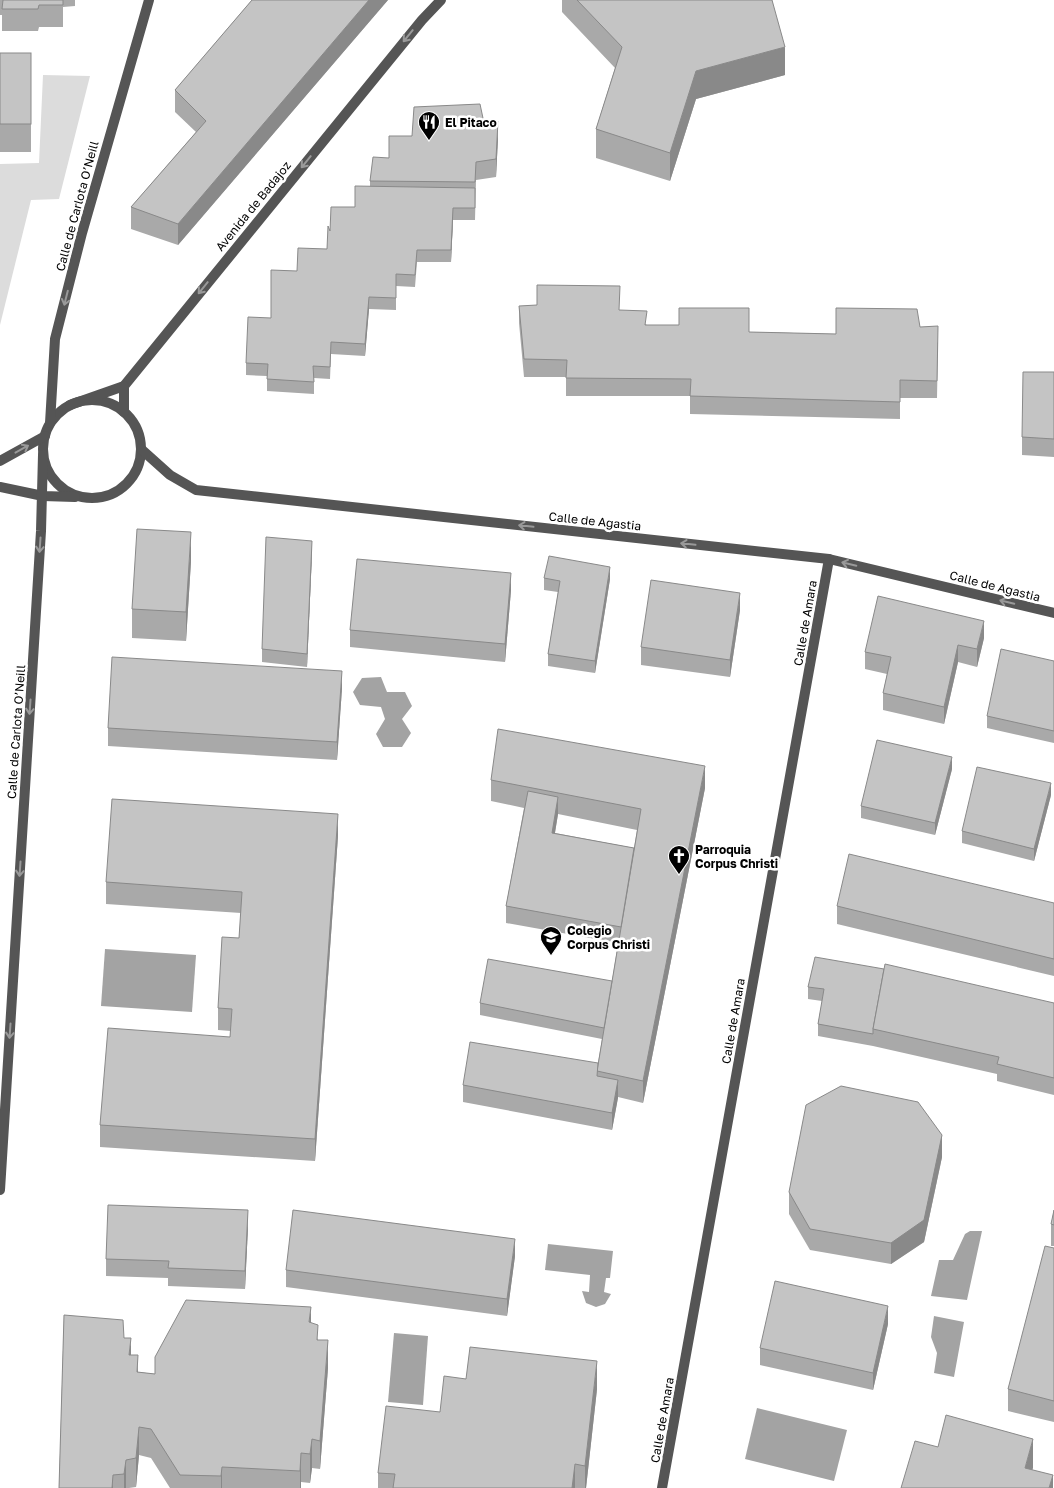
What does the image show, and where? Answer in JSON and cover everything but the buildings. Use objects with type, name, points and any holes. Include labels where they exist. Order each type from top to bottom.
[{"type":"street","name":"Calle de Carlota O’Neill","points":[[50,423],[55,339],[82,233],[149,0]]},
{"type":"street","name":"Avenida de Badajoz","points":[[124,386],[422,20],[441,0]]},
{"type":"street","points":[[82,497],[68,492],[56,483],[48,470],[43,455],[44,436],[50,423],[70,405],[124,386],[124,412]]},
{"type":"street","points":[[0,487],[43,496],[82,497],[103,496],[123,487],[136,470],[141,449],[139,435],[133,423],[124,412],[112,404],[97,400],[83,401],[70,405]]},
{"type":"street","points":[[0,461],[44,436]]},
{"type":"street","name":"Calle de Agastia","points":[[141,449],[170,475],[196,490],[829,559],[1054,613]]},
{"type":"street","name":"Calle de Carlota O’Neill","points":[[0,1190],[43,496],[43,455]]},
{"type":"street","name":"Calle de Amara","points":[[662,1488],[829,559]]},
{"type":"shaded area","points":[[43,75],[90,76],[59,199],[31,200],[0,325],[0,164],[39,163]]},
{"type":"shaded area","points":[[381,677],[387,692],[405,692],[412,706],[402,719],[411,733],[402,747],[383,747],[376,734],[385,719],[381,707],[360,705],[353,692],[362,678]]},
{"type":"shaded area","points":[[105,949],[196,955],[192,1012],[101,1006]]},
{"type":"shaded area","points":[[970,1231],[982,1231],[967,1300],[931,1296],[939,1260],[953,1260],[965,1234]]},
{"type":"shaded area","points":[[548,1244],[613,1251],[610,1278],[606,1278],[604,1292],[611,1294],[605,1304],[596,1307],[586,1303],[582,1291],[589,1292],[590,1275],[545,1270]]},
{"type":"shaded area","points":[[934,1316],[964,1322],[954,1377],[934,1373],[937,1353],[931,1337]]},
{"type":"shaded area","points":[[394,1333],[428,1336],[423,1405],[388,1402]]},
{"type":"shaded area","points":[[757,1408],[847,1430],[834,1481],[745,1459]]},
{"type":"place","name":"El Pitaco","points":[[429,141]]},
{"type":"place","name":"Parroquia Corpus Christi","points":[[679,875]]},
{"type":"place","name":"Colegio Corpus Christi","points":[[551,956]]}]
